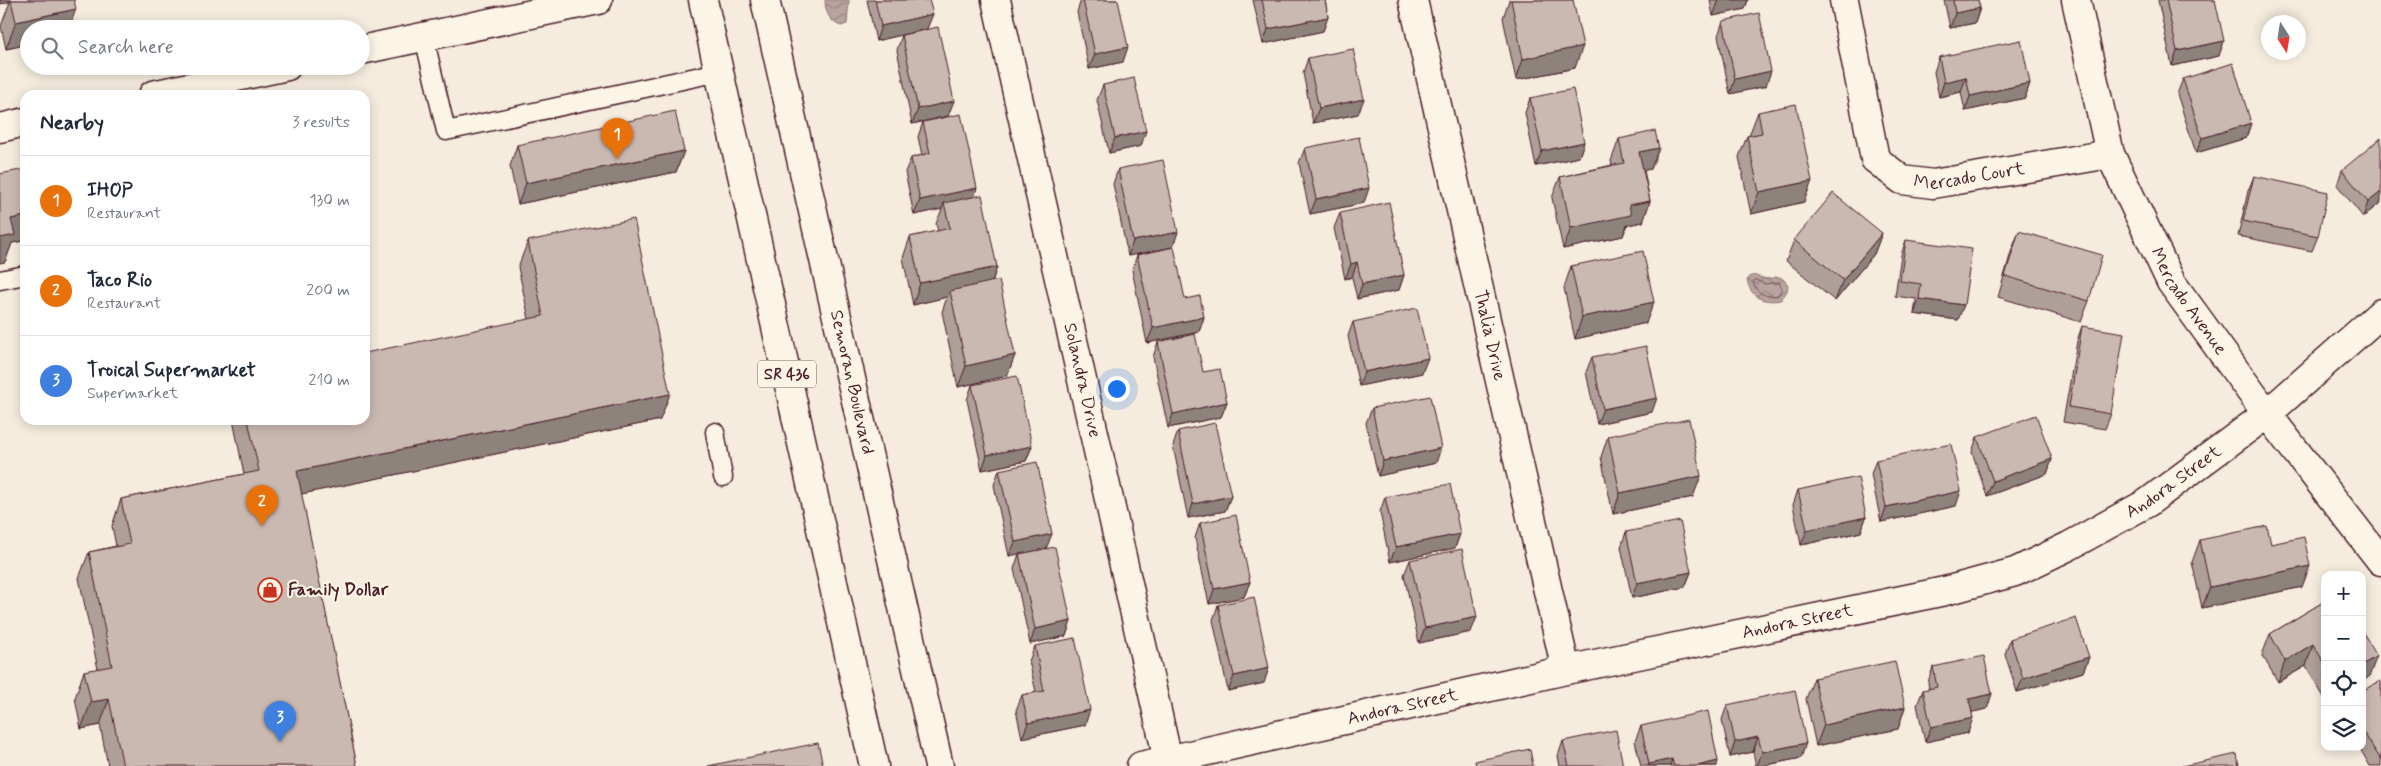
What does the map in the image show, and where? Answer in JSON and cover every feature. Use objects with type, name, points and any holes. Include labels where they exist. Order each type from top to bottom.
[{"type":"street","points":[[370,48],[564,4],[598,0]]},
{"type":"street","name":"SR 436","points":[[703,0],[874,766]]},
{"type":"street","name":"Semoran Boulevard","points":[[765,0],[939,766]]},
{"type":"street","name":"Solandra Drive","points":[[996,0],[1168,760]]},
{"type":"street","name":"Thalia Drive","points":[[1413,0],[1566,670]]},
{"type":"street","name":"Mercado Court","points":[[1844,0],[1875,159],[1902,180],[1933,184],[2110,154]]},
{"type":"street","name":"Mercado Avenue","points":[[2076,0],[2110,154],[2171,282],[2266,414],[2381,561]]},
{"type":"street","points":[[176,90],[245,75]]},
{"type":"street","points":[[0,128],[20,123]]},
{"type":"street","name":"Andora Street","points":[[1141,766],[1566,670],[1946,591],[2015,572],[2069,546],[2147,503],[2266,414],[2381,313]]},
{"type":"lane","points":[[424,37],[446,131],[719,72]]},
{"type":"lane","points":[[0,280],[20,276]]},
{"type":"lane","points":[[715,432],[724,477]]},
{"type":"water","points":[[825,0],[849,0],[847,24],[841,26],[833,22],[827,12]]},
{"type":"water","points":[[1751,276],[1767,279],[1781,278],[1788,285],[1787,291],[1781,300],[1769,301],[1759,298],[1749,286],[1747,280]]},
{"type":"building","points":[[11,0],[74,0],[76,9],[16,22]]},
{"type":"building","points":[[875,0],[929,0],[933,14],[881,26]]},
{"type":"building","points":[[1083,0],[1118,0],[1128,47],[1095,54]]},
{"type":"building","points":[[1262,0],[1325,0],[1328,17],[1268,29]]},
{"type":"building","points":[[1511,0],[1573,0],[1583,46],[1523,59]]},
{"type":"building","points":[[1953,0],[1978,0],[1980,8],[1955,13]]},
{"type":"building","points":[[2166,0],[2215,0],[2224,41],[2177,51]]},
{"type":"building","points":[[1759,13],[1771,71],[1735,79],[1723,21]]},
{"type":"building","points":[[938,27],[954,101],[918,109],[902,35]]},
{"type":"building","points":[[2021,40],[2030,83],[1970,96],[1966,77],[1944,82],[1939,57]]},
{"type":"building","points":[[1353,49],[1364,99],[1319,108],[1308,58]]},
{"type":"building","points":[[2233,63],[2251,123],[2202,138],[2183,79]]},
{"type":"building","points":[[1134,78],[1146,131],[1115,138],[1103,85]]},
{"type":"building","points":[[1573,89],[1584,142],[1542,151],[1530,98]]},
{"type":"building","points":[[1796,104],[1812,181],[1759,192],[1747,136],[1762,133],[1758,112]]},
{"type":"building","points":[[675,111],[684,151],[526,183],[517,145]]},
{"type":"building","points":[[961,114],[977,188],[920,200],[911,158],[930,153],[923,122]]},
{"type":"building","points":[[1655,131],[1659,148],[1639,152],[1650,201],[1629,205],[1631,215],[1571,228],[1560,177],[1624,163],[1619,139]]},
{"type":"building","points":[[1359,137],[1369,188],[1316,199],[1305,148]]},
{"type":"building","points":[[2381,138],[2381,192],[2368,202],[2342,170]]},
{"type":"building","points":[[1163,160],[1178,232],[1133,241],[1118,169]]},
{"type":"building","points":[[20,170],[20,217],[11,219],[15,235],[0,238],[0,174]]},
{"type":"building","points":[[2254,176],[2328,192],[2318,236],[2243,221]]},
{"type":"building","points":[[1833,193],[1882,233],[1843,280],[1794,240]]},
{"type":"building","points":[[982,195],[997,267],[920,283],[910,237],[950,228],[944,203]]},
{"type":"building","points":[[1389,202],[1404,275],[1362,284],[1357,262],[1351,264],[1340,213]]},
{"type":"building","points":[[634,219],[670,394],[297,471],[357,766],[123,766],[109,699],[91,702],[84,671],[112,666],[89,552],[130,544],[121,499],[259,471],[249,425],[370,425],[370,352],[543,316],[528,241]]},
{"type":"building","points":[[2019,231],[2102,255],[2089,301],[2005,276]]},
{"type":"building","points":[[1906,240],[1972,249],[1964,305],[1919,299],[1921,284],[1900,281]]},
{"type":"building","points":[[1174,247],[1185,299],[1200,296],[1204,317],[1153,328],[1137,255]]},
{"type":"building","points":[[1643,251],[1654,302],[1582,317],[1571,266]]},
{"type":"building","points":[[999,280],[1015,355],[966,366],[950,291]]},
{"type":"building","points":[[1417,308],[1428,358],[1364,372],[1353,322]]},
{"type":"building","points":[[2082,326],[2124,333],[2111,414],[2069,407]]},
{"type":"building","points":[[1195,334],[1203,372],[1220,369],[1227,402],[1173,414],[1158,342]]},
{"type":"building","points":[[1646,346],[1657,398],[1603,409],[1592,357]]},
{"type":"building","points":[[1017,376],[1032,446],[987,455],[972,385]]},
{"type":"building","points":[[1430,396],[1441,448],[1383,461],[1372,408]]},
{"type":"building","points":[[2036,415],[2052,459],[1993,481],[1977,437]]},
{"type":"building","points":[[1689,419],[1701,476],[1620,493],[1608,436]]},
{"type":"building","points":[[1215,423],[1231,496],[1193,504],[1178,431]]},
{"type":"building","points":[[1951,444],[1961,491],[1886,507],[1876,460]]},
{"type":"building","points":[[1037,462],[1052,534],[1015,542],[999,470]]},
{"type":"building","points":[[1858,477],[1866,517],[1807,530],[1798,490]]},
{"type":"building","points":[[1450,484],[1460,534],[1396,547],[1385,497]]},
{"type":"building","points":[[1236,515],[1250,582],[1214,589],[1200,523]]},
{"type":"building","points":[[1680,521],[1691,572],[1637,583],[1626,532]]},
{"type":"building","points":[[2267,526],[2271,544],[2304,537],[2310,566],[2210,587],[2200,540]]},
{"type":"building","points":[[1055,547],[1071,621],[1035,629],[1019,554]]},
{"type":"building","points":[[1462,549],[1477,617],[1425,628],[1410,560]]},
{"type":"building","points":[[1254,597],[1269,668],[1234,676],[1218,605]]},
{"type":"building","points":[[2321,603],[2321,657],[2313,644],[2285,661],[2270,634]]},
{"type":"building","points":[[2076,618],[2089,657],[2023,678],[2010,639]]},
{"type":"building","points":[[1075,638],[1090,710],[1028,723],[1022,695],[1044,691],[1035,646]]},
{"type":"building","points":[[2366,638],[2377,656],[2366,663]]},
{"type":"building","points":[[1984,656],[1992,694],[1969,699],[1973,718],[1931,727],[1923,690],[1937,687],[1933,667]]},
{"type":"building","points":[[1895,661],[1905,707],[1824,725],[1814,678]]},
{"type":"building","points":[[2381,682],[2381,760],[2366,736],[2366,689]]},
{"type":"building","points":[[1795,690],[1806,743],[1762,752],[1758,737],[1735,742],[1727,705]]},
{"type":"building","points":[[1708,711],[1718,761],[1697,766],[1674,766],[1672,759],[1649,764],[1641,726]]},
{"type":"building","points":[[1616,730],[1623,766],[1569,766],[1563,741]]},
{"type":"building","points":[[818,743],[823,766],[708,766]]},
{"type":"building","points":[[1530,749],[1533,766],[1476,766],[1475,761]]},
{"type":"building","points":[[2237,754],[2239,766],[2182,766]]},
{"type":"place","name":"IHOP","points":[[617,159]]},
{"type":"place","name":"Taco Rio","points":[[262,526]]},
{"type":"place","name":"Family Dollar","points":[[270,590]]},
{"type":"place","name":"Troical Supermarket","points":[[280,742]]}]
